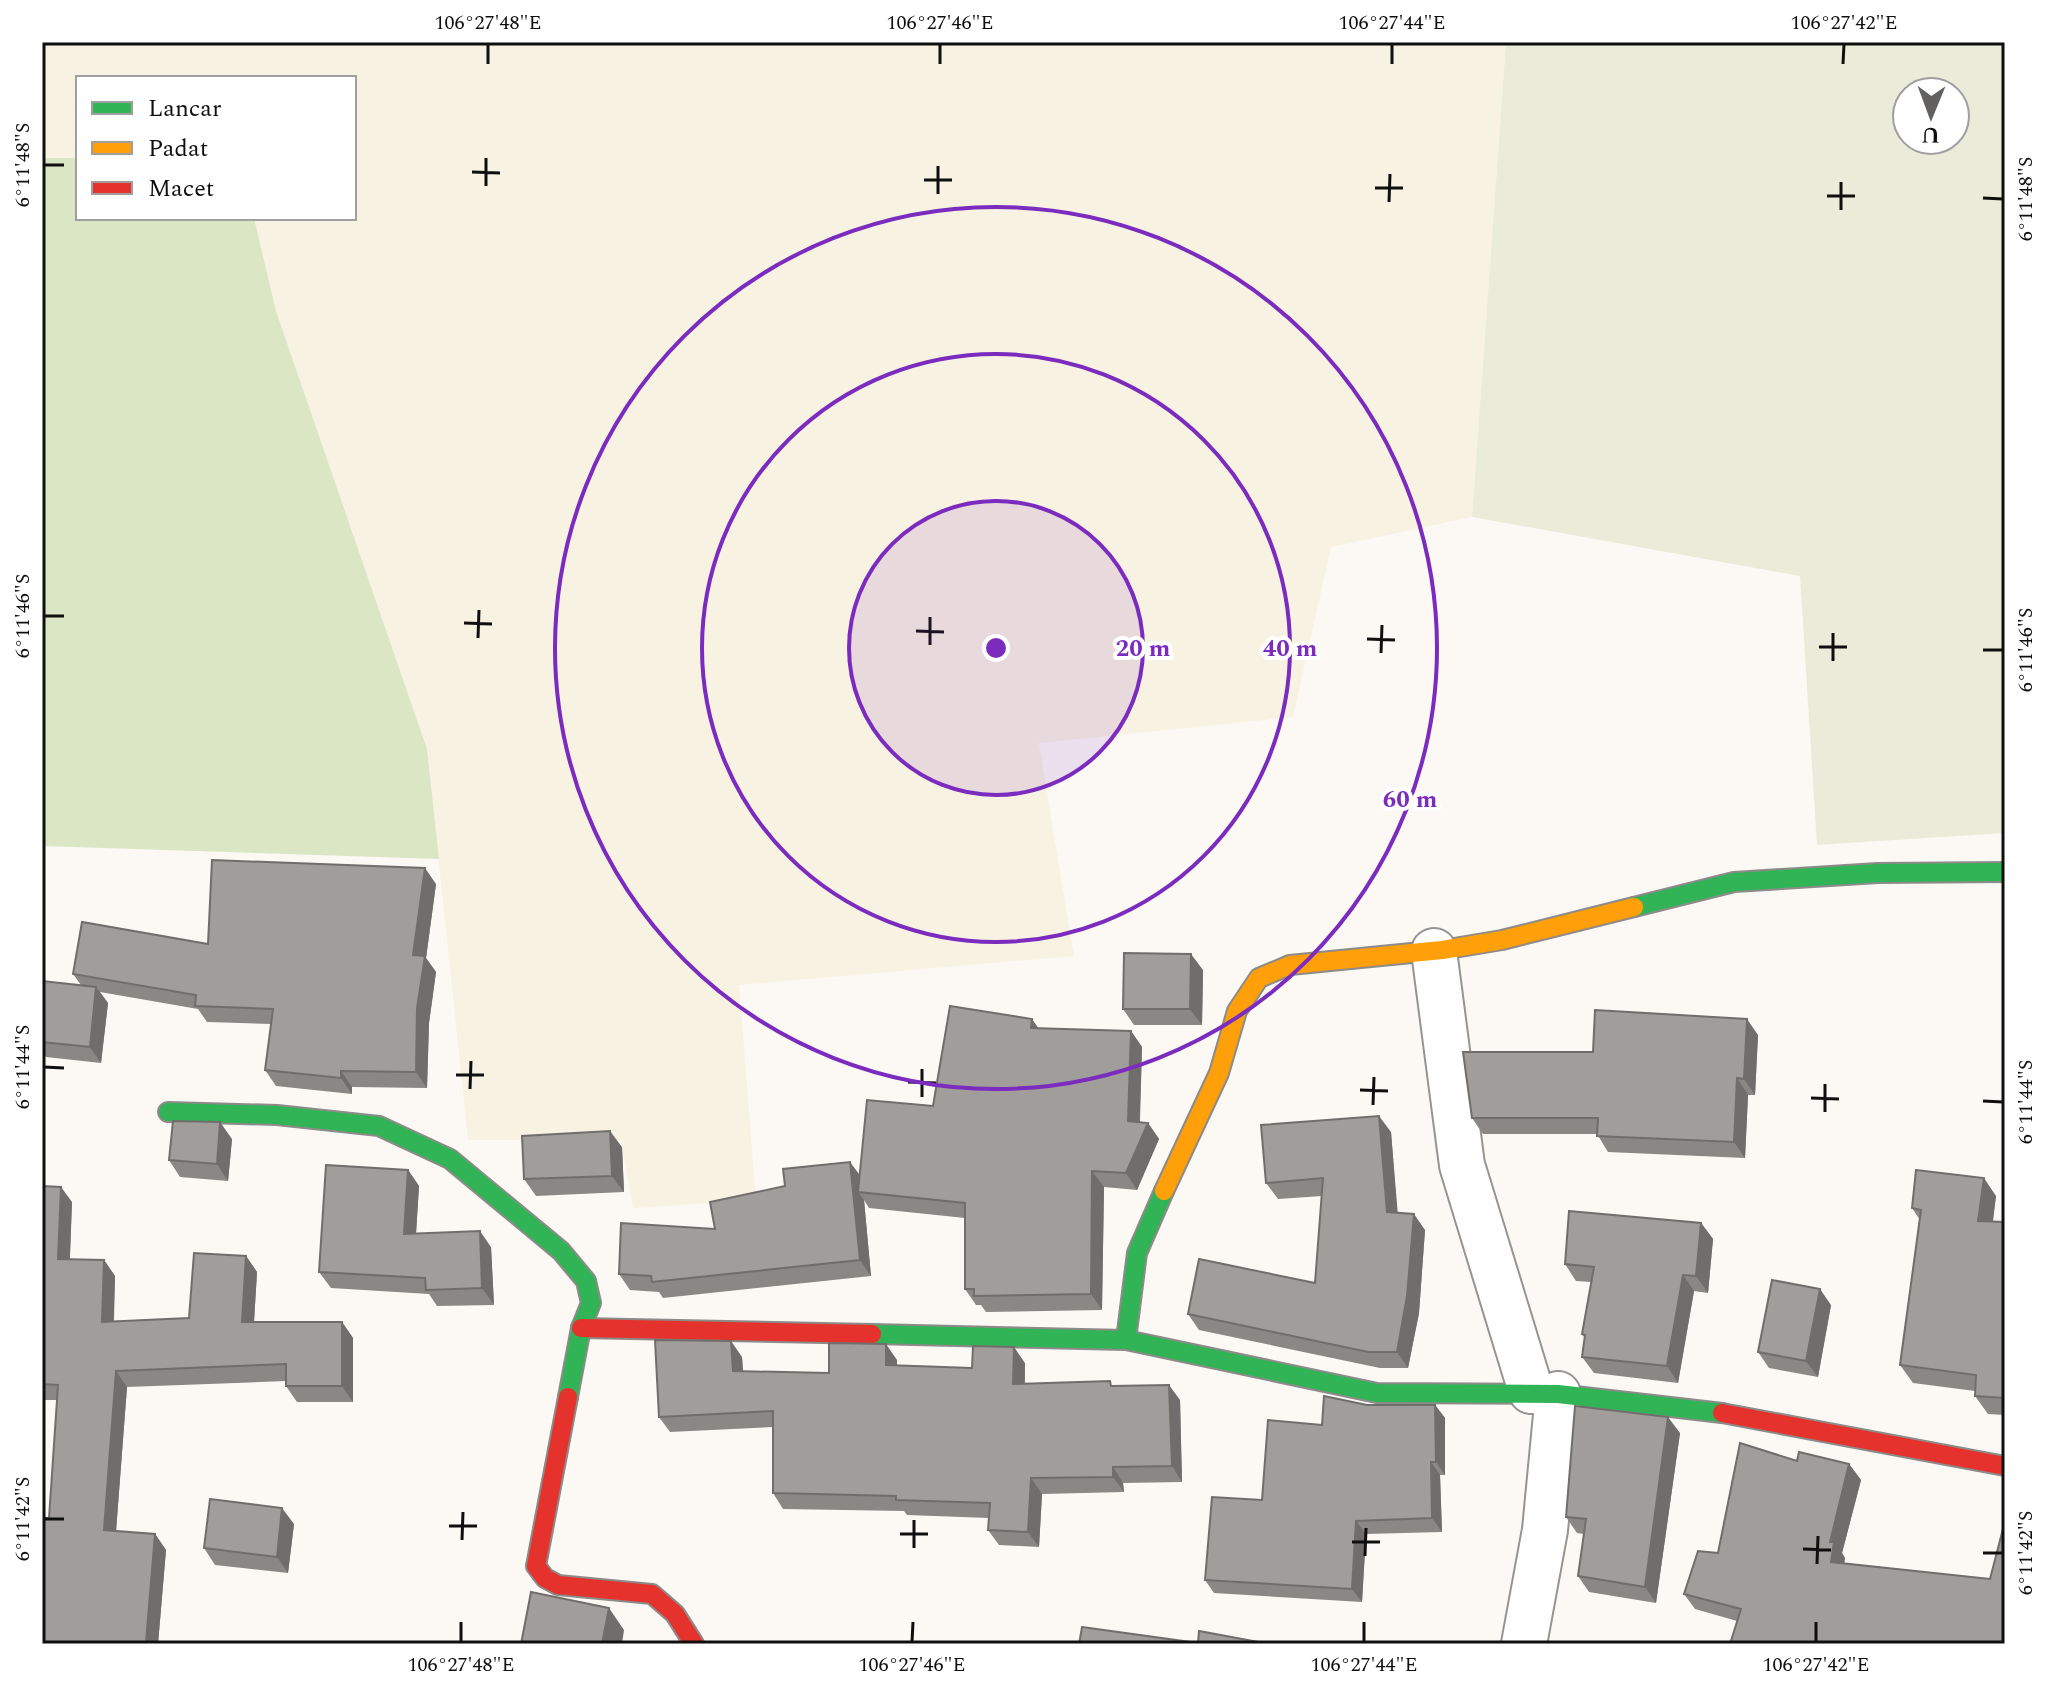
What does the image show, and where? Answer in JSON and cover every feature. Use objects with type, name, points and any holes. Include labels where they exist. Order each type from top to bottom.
[{"type":"street","points":[[1126,1340],[1137,1253],[1205,1097],[1219,1073],[1237,1011],[1259,978],[1290,965],[1434,951],[1502,940],[1734,882],[1878,873],[2005,872]]},
{"type":"street","points":[[1434,951],[1462,1165],[1545,1393],[1545,1530],[1524,1644]]},
{"type":"street","points":[[168,1112],[277,1115],[379,1126],[430,1148],[487,1187],[561,1251],[586,1281],[591,1303],[581,1328],[536,1566],[544,1578],[564,1586],[649,1593],[669,1608],[694,1639],[694,1644]]},
{"type":"street","points":[[581,1328],[1126,1340],[1377,1393],[1545,1393],[1722,1413],[2005,1466]]},
{"type":"shaded area","points":[[42,42],[1506,42],[1472,517],[1331,547],[1293,717],[1039,743],[1074,956],[739,985],[756,1200],[633,1208],[621,1140],[468,1140],[427,749],[276,311],[254,220],[356,220],[356,76],[76,76],[76,158],[42,158]]},
{"type":"green space","points":[[1506,42],[2005,42],[2005,833],[1817,845],[1800,576],[1472,517]]},
{"type":"green space","points":[[42,158],[76,158],[76,220],[254,220],[276,311],[427,749],[439,859],[42,846]]},
{"type":"building","points":[[212,860],[425,868],[413,955],[425,956],[417,1008],[416,1072],[341,1071],[341,1078],[265,1070],[273,1009],[195,1006],[196,995],[73,974],[82,922],[208,944]]},
{"type":"building","points":[[1124,953],[1191,954],[1190,1009],[1123,1009]]},
{"type":"building","points":[[42,981],[96,987],[90,1047],[42,1042]]},
{"type":"building","points":[[950,1006],[1032,1019],[1031,1028],[1131,1031],[1128,1121],[1148,1123],[1126,1173],[1092,1171],[1091,1294],[974,1296],[974,1289],[965,1289],[965,1203],[858,1192],[867,1100],[933,1106]]},
{"type":"building","points":[[1595,1010],[1747,1019],[1744,1079],[1737,1078],[1734,1142],[1597,1136],[1598,1118],[1472,1118],[1463,1052],[1593,1052]]},
{"type":"building","points":[[1379,1116],[1387,1212],[1414,1214],[1407,1296],[1397,1352],[1368,1352],[1188,1314],[1199,1259],[1315,1283],[1323,1178],[1266,1183],[1261,1125]]},
{"type":"building","points":[[173,1121],[220,1122],[217,1164],[169,1160]]},
{"type":"building","points":[[610,1131],[612,1176],[524,1179],[522,1136]]},
{"type":"building","points":[[850,1162],[860,1260],[652,1282],[651,1276],[619,1274],[621,1223],[715,1229],[710,1202],[785,1186],[783,1169]]},
{"type":"building","points":[[326,1165],[408,1170],[404,1234],[480,1231],[482,1288],[426,1290],[425,1278],[319,1272]]},
{"type":"building","points":[[1916,1170],[1984,1178],[1978,1221],[2005,1222],[2005,1398],[1975,1396],[1976,1375],[1900,1365],[1921,1210],[1912,1208]]},
{"type":"building","points":[[42,1186],[61,1187],[58,1259],[104,1260],[102,1322],[189,1318],[194,1253],[246,1256],[242,1322],[342,1322],[342,1386],[286,1386],[286,1364],[116,1371],[104,1530],[155,1534],[146,1642],[153,1644],[42,1644],[42,1518],[49,1518],[58,1385],[42,1384]]},
{"type":"building","points":[[1569,1211],[1701,1223],[1696,1276],[1683,1275],[1667,1366],[1582,1357],[1585,1335],[1582,1334],[1594,1267],[1565,1264]]},
{"type":"building","points":[[1772,1280],[1820,1289],[1806,1361],[1758,1352]]},
{"type":"building","points":[[655,1340],[731,1341],[733,1371],[829,1373],[829,1343],[886,1344],[886,1365],[972,1368],[973,1346],[1014,1347],[1013,1384],[1110,1381],[1111,1386],[1169,1385],[1172,1466],[1113,1467],[1113,1477],[1031,1478],[1028,1532],[988,1530],[990,1503],[896,1500],[896,1496],[773,1493],[773,1411],[659,1417]]},
{"type":"building","points":[[1324,1396],[1367,1405],[1435,1405],[1436,1462],[1431,1462],[1432,1518],[1356,1521],[1352,1589],[1205,1580],[1212,1497],[1262,1500],[1268,1420],[1322,1425]]},
{"type":"building","points":[[1575,1406],[1668,1417],[1645,1587],[1578,1576],[1586,1519],[1566,1517]]},
{"type":"building","points":[[1740,1443],[1797,1461],[1799,1452],[1849,1464],[1830,1542],[1834,1542],[1831,1562],[1990,1579],[2005,1521],[2005,1644],[1730,1644],[1741,1609],[1684,1594],[1698,1551],[1718,1553]]},
{"type":"building","points":[[210,1499],[282,1508],[277,1557],[204,1548]]},
{"type":"building","points":[[531,1592],[609,1608],[602,1644],[521,1644]]},
{"type":"building","points":[[1082,1627],[1198,1643],[1199,1631],[1269,1644],[1079,1644]]},
{"type":"traffic: fast","points":[[1634,907],[1734,882],[1878,873],[2005,872]]},
{"type":"traffic: fast","points":[[168,1112],[277,1115],[379,1126],[450,1159],[561,1251],[586,1281],[591,1303],[581,1328],[568,1397]]},
{"type":"traffic: fast","points":[[872,1334],[1126,1340],[1137,1253],[1164,1191]]},
{"type":"traffic: fast","points":[[1126,1340],[1377,1393],[1558,1394],[1722,1413]]},
{"type":"traffic: slow","points":[[1164,1191],[1219,1073],[1237,1011],[1259,978],[1290,965],[1442,950],[1502,940],[1634,907]]},
{"type":"traffic: jam","points":[[581,1328],[872,1334]]},
{"type":"traffic: jam","points":[[568,1397],[536,1566],[545,1578],[558,1585],[652,1594],[675,1614],[694,1644]]},
{"type":"traffic: jam","points":[[1722,1413],[2005,1466]]}]
